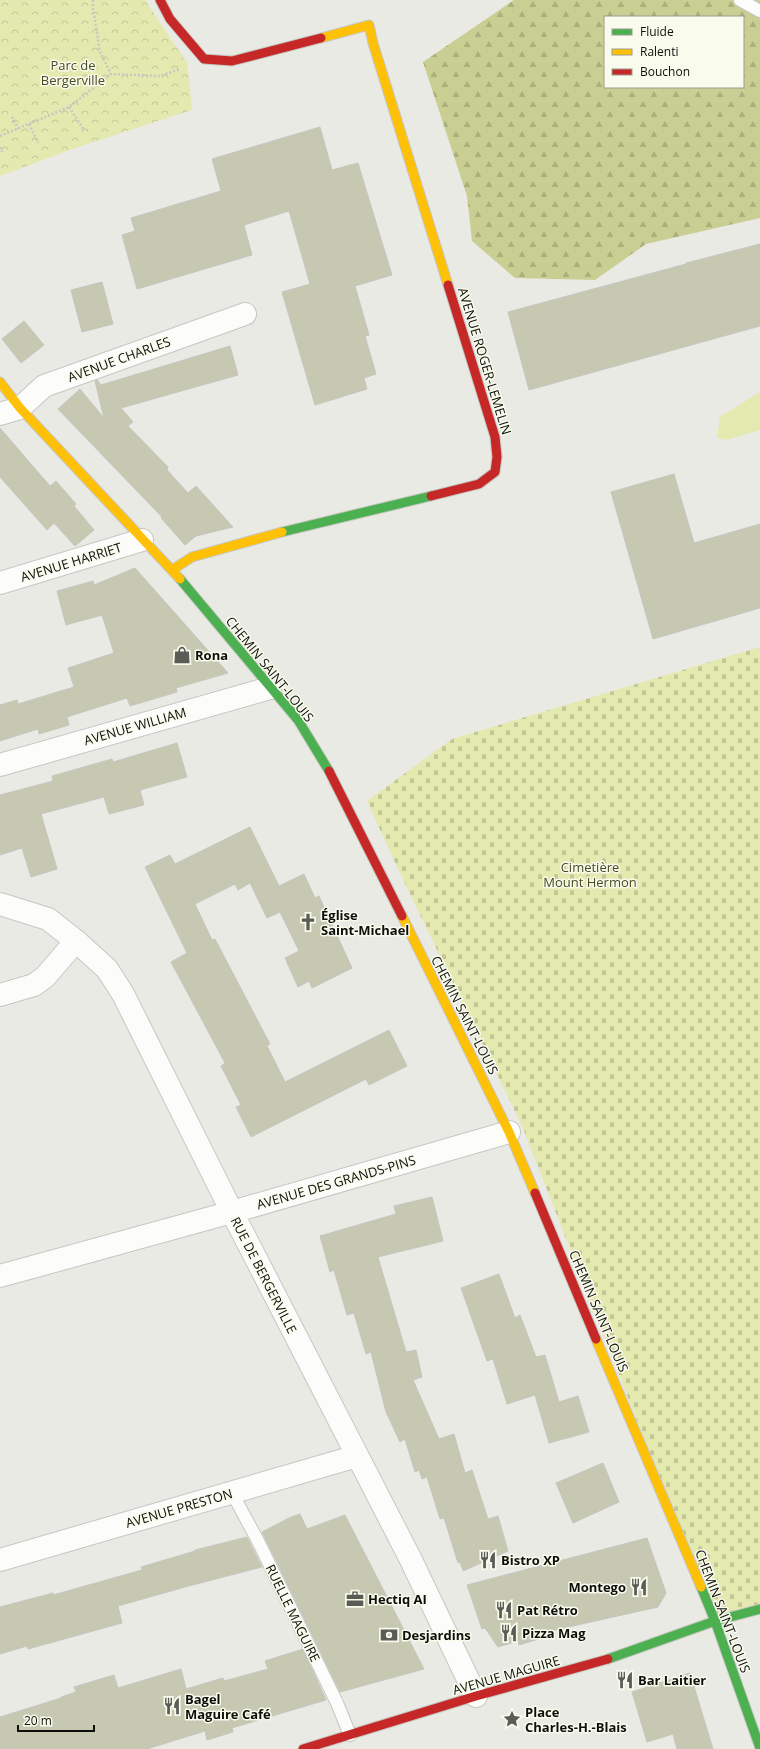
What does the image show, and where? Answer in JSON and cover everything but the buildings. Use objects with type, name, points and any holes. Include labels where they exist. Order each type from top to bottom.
[{"type":"street","points":[[160,0],[170,19],[204,59]]},
{"type":"street","name":"AVENUE ROGER-LEMELIN","points":[[172,570],[192,557],[267,536],[480,484],[495,472],[498,457],[495,437],[373,43],[369,25],[232,61],[204,59]]},
{"type":"street","name":"AVENUE CHARLES","points":[[10,411],[44,386],[245,314]]},
{"type":"street","name":"CHEMIN SAINT-LOUIS","points":[[0,382],[10,411],[172,570],[298,720],[332,776],[509,1132],[715,1621],[760,1748]]},
{"type":"street","name":"AVENUE HARRIET","points":[[0,583],[142,540]]},
{"type":"street","name":"AVENUE WILLIAM","points":[[0,765],[270,688]]},
{"type":"street","name":"RUE DE BERGERVILLE","points":[[0,904],[48,919],[76,941],[107,969],[123,994],[232,1212],[410,1558],[476,1696]]},
{"type":"street","points":[[0,995],[34,985],[45,976],[76,941]]},
{"type":"street","name":"AVENUE DES GRANDS-PINS","points":[[0,1276],[232,1212],[509,1132]]},
{"type":"street","name":"AVENUE PRESTON","points":[[0,1560],[357,1456]]},
{"type":"street","name":"AVENUE MAGUIRE","points":[[303,1749],[476,1696],[610,1658],[715,1621],[760,1609]]},
{"type":"lane","points":[[740,0],[760,11]]},
{"type":"lane","name":"RUELLE MAGUIRE","points":[[232,1492],[258,1541],[334,1696],[350,1735]]},
{"type":"path","points":[[94,0],[93,8],[100,52],[111,74]]},
{"type":"path","points":[[0,136],[69,107],[111,74],[160,76],[204,59]]},
{"type":"path","points":[[69,107],[84,130]]},
{"type":"path","points":[[12,117],[18,129]]},
{"type":"path","points":[[29,124],[38,143]]},
{"type":"path","points":[[0,147],[2,152]]},
{"type":"green space","name":"Parc de Bergerville","points":[[0,0],[145,0],[187,63],[192,110],[75,148],[0,176]]},
{"type":"green space","points":[[514,0],[760,0],[760,218],[646,244],[595,280],[515,278],[472,241],[467,196],[423,62]]},
{"type":"green space","points":[[760,392],[760,430],[726,440],[717,438],[720,417]]},
{"type":"green space","name":"Cimetière Mount Hermon","points":[[760,647],[760,1609],[715,1621],[523,1128],[399,871],[367,801],[452,739]]},
{"type":"traffic: fast","points":[[282,532],[431,496]]},
{"type":"traffic: fast","points":[[180,579],[298,720],[329,771]]},
{"type":"traffic: fast","points":[[701,1587],[715,1621],[760,1748]]},
{"type":"traffic: fast","points":[[608,1659],[715,1621],[760,1609]]},
{"type":"traffic: slow","points":[[321,38],[369,25],[373,43],[448,285]]},
{"type":"traffic: slow","points":[[0,382],[20,408],[180,579]]},
{"type":"traffic: slow","points":[[172,570],[192,557],[282,532]]},
{"type":"traffic: slow","points":[[402,916],[509,1132],[535,1193]]},
{"type":"traffic: slow","points":[[596,1339],[701,1587]]},
{"type":"traffic: jam","points":[[160,0],[170,19],[204,59],[232,61],[321,38]]},
{"type":"traffic: jam","points":[[431,496],[479,484],[495,472],[497,457],[495,437],[448,285]]},
{"type":"traffic: jam","points":[[329,771],[402,916]]},
{"type":"traffic: jam","points":[[535,1193],[596,1339]]},
{"type":"traffic: jam","points":[[303,1749],[476,1696],[608,1659]]},
{"type":"place","name":"Rona","points":[[182,655]]},
{"type":"place","name":"Église Saint-Michael","points":[[308,922]]},
{"type":"place","name":"Bistro XP","points":[[488,1560]]},
{"type":"place","name":"Montego","points":[[639,1587]]},
{"type":"place","name":"Hectiq AI","points":[[355,1599]]},
{"type":"place","name":"Pat Rétro","points":[[504,1610]]},
{"type":"place","name":"Pizza Mag","points":[[509,1633]]},
{"type":"place","name":"Desjardins","points":[[389,1635]]},
{"type":"place","name":"Bar Laitier","points":[[625,1680]]},
{"type":"place","name":"Bagel Maguire Café","points":[[172,1706]]},
{"type":"place","name":"Place Charles-H.-Blais","points":[[512,1719]]}]
